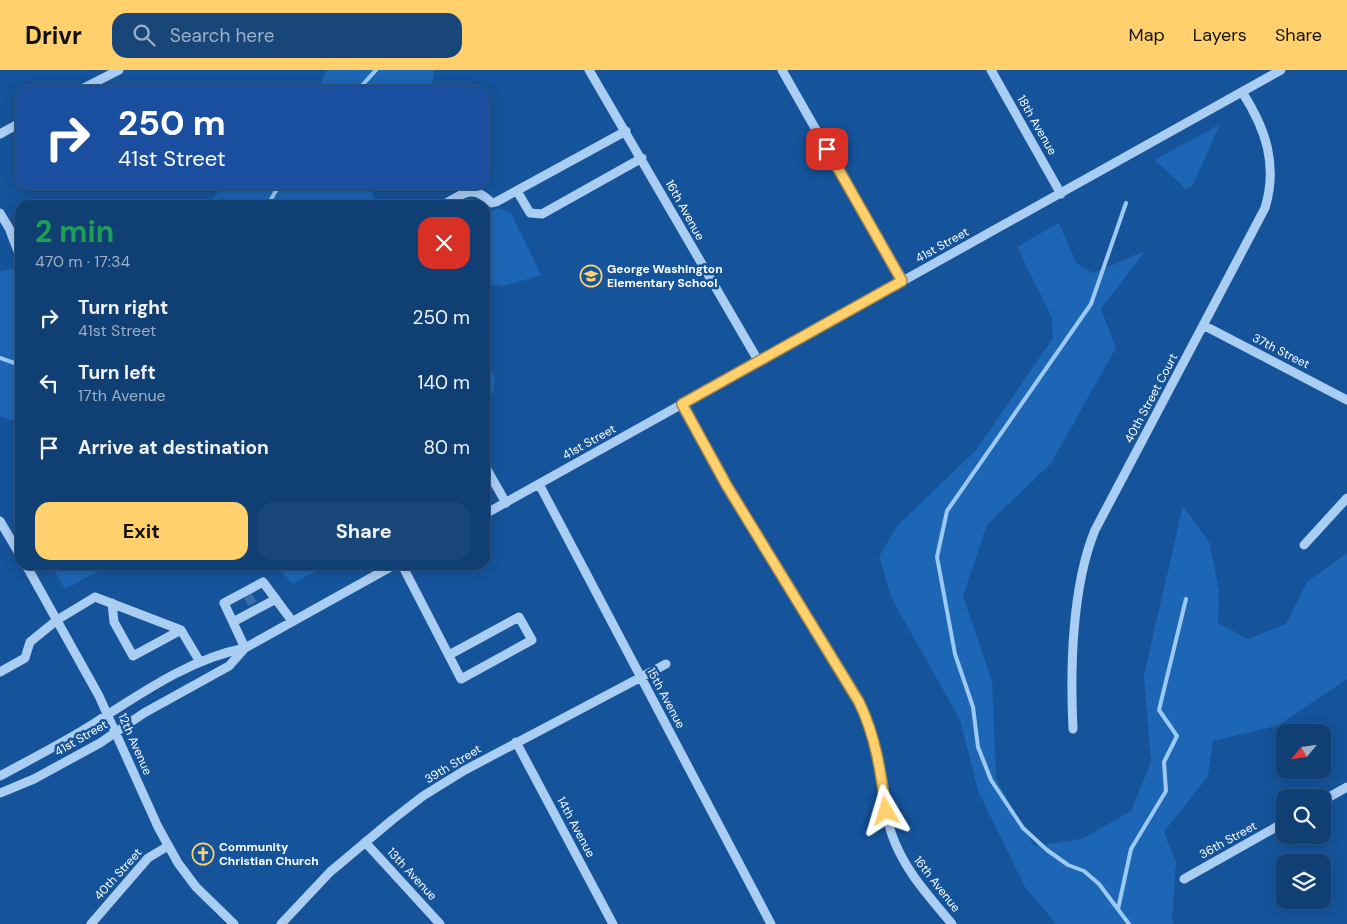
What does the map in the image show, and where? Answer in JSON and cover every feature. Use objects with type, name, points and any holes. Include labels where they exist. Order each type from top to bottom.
[{"type":"street","points":[[90,85],[119,70]]},
{"type":"street","name":"16th Avenue","points":[[589,70],[642,158],[759,362]]},
{"type":"street","points":[[782,70],[902,281]]},
{"type":"street","name":"18th Avenue","points":[[990,70],[1061,194]]},
{"type":"street","name":"41st Street","points":[[490,511],[1281,70]]},
{"type":"street","name":"40th Street Court","points":[[1073,729],[1072,681],[1079,584],[1088,548],[1095,530],[1265,208],[1271,183],[1269,146],[1251,106],[1242,92]]},
{"type":"street","points":[[0,134],[15,126]]},
{"type":"street","points":[[490,200],[492,202],[516,191],[626,131]]},
{"type":"street","points":[[516,191],[530,213],[542,214],[642,158]]},
{"type":"street","points":[[452,200],[468,191],[476,191],[490,200]]},
{"type":"street","points":[[0,213],[15,244]]},
{"type":"street","name":"37th Street","points":[[1203,325],[1346,397]]},
{"type":"street","name":"16th Avenue","points":[[682,404],[727,486],[859,702],[868,720],[877,752],[886,811],[897,847],[903,861],[922,890],[952,924]]},
{"type":"street","points":[[490,475],[506,503]]},
{"type":"street","name":"15th Avenue","points":[[539,484],[771,924]]},
{"type":"street","points":[[1304,545],[1347,498]]},
{"type":"street","points":[[0,521],[15,546]]},
{"type":"street","name":"12th Avenue","points":[[29,570],[108,714],[168,846],[196,887],[234,924]]},
{"type":"street","name":"41st Street","points":[[0,793],[34,779],[117,732],[144,713],[229,666],[245,648],[385,570]]},
{"type":"street","points":[[405,570],[449,656],[461,679],[532,640],[519,617],[449,656]]},
{"type":"street","points":[[245,648],[224,603],[247,593],[264,582],[292,621]]},
{"type":"street","points":[[0,672],[25,658],[30,642],[56,620],[95,597],[181,630],[200,662]]},
{"type":"street","points":[[233,622],[276,599]]},
{"type":"street","points":[[112,603],[114,622],[133,656],[181,630]]},
{"type":"street","name":"41st Street","points":[[0,776],[200,662],[224,652],[245,648]]},
{"type":"street","name":"39th Street","points":[[281,924],[306,895],[364,842],[423,796],[516,742],[666,664]]},
{"type":"street","name":"14th Avenue","points":[[516,742],[613,924]]},
{"type":"street","points":[[1331,795],[1347,787]]},
{"type":"street","name":"36th Street","points":[[1184,879],[1276,827]]},
{"type":"street","name":"13th Avenue","points":[[364,842],[440,924]]},
{"type":"street","name":"40th Street","points":[[91,924],[148,858],[168,846]]},
{"type":"shaded area","points":[[327,70],[434,70],[432,85],[320,85]]},
{"type":"shaded area","points":[[1220,124],[1193,185],[1186,189],[1155,160]]},
{"type":"shaded area","points":[[220,190],[371,190],[375,200],[211,200]]},
{"type":"shaded area","points":[[498,208],[511,213],[541,275],[503,286],[490,285],[490,212]]},
{"type":"shaded area","points":[[1059,223],[1076,263],[1093,273],[1145,251],[1101,309],[1116,348],[1051,463],[987,525],[963,596],[992,681],[996,779],[1034,846],[1082,839],[1131,811],[1151,762],[1144,675],[1183,506],[1209,542],[1219,590],[1218,623],[1248,639],[1286,624],[1307,582],[1347,553],[1347,679],[1280,724],[1213,741],[1208,776],[1164,832],[1176,862],[1172,921],[1174,924],[1056,924],[1025,887],[978,791],[960,720],[892,599],[879,557],[897,526],[976,450],[1053,338],[1052,318],[1017,247]]},
{"type":"shaded area","points":[[15,268],[15,421],[0,416],[0,271]]},
{"type":"shaded area","points":[[490,370],[495,378],[494,392],[490,394]]},
{"type":"shaded area","points":[[54,570],[100,570],[65,589]]},
{"type":"shaded area","points":[[279,570],[317,570],[293,584]]},
{"type":"waterway","points":[[362,85],[376,70]]},
{"type":"waterway","points":[[271,200],[276,190]]},
{"type":"waterway","points":[[1126,203],[1091,304],[947,511],[937,557],[955,654],[973,707],[978,747],[991,780],[1023,828],[1047,850],[1068,865],[1084,871],[1099,884],[1129,924]]},
{"type":"waterway","points":[[0,358],[15,363]]},
{"type":"waterway","points":[[1118,909],[1131,849],[1166,791],[1164,762],[1177,736],[1159,710],[1186,599]]},
{"type":"tunnel","points":[[248,596],[255,608]]},
{"type":"place","name":"George Washington Elementary School","points":[[591,276]]},
{"type":"place","name":"Community Christian Church","points":[[203,854]]},
{"type":"route","points":[[827,149],[902,281],[682,404],[727,486],[859,702],[868,720],[877,752],[886,811]]}]
